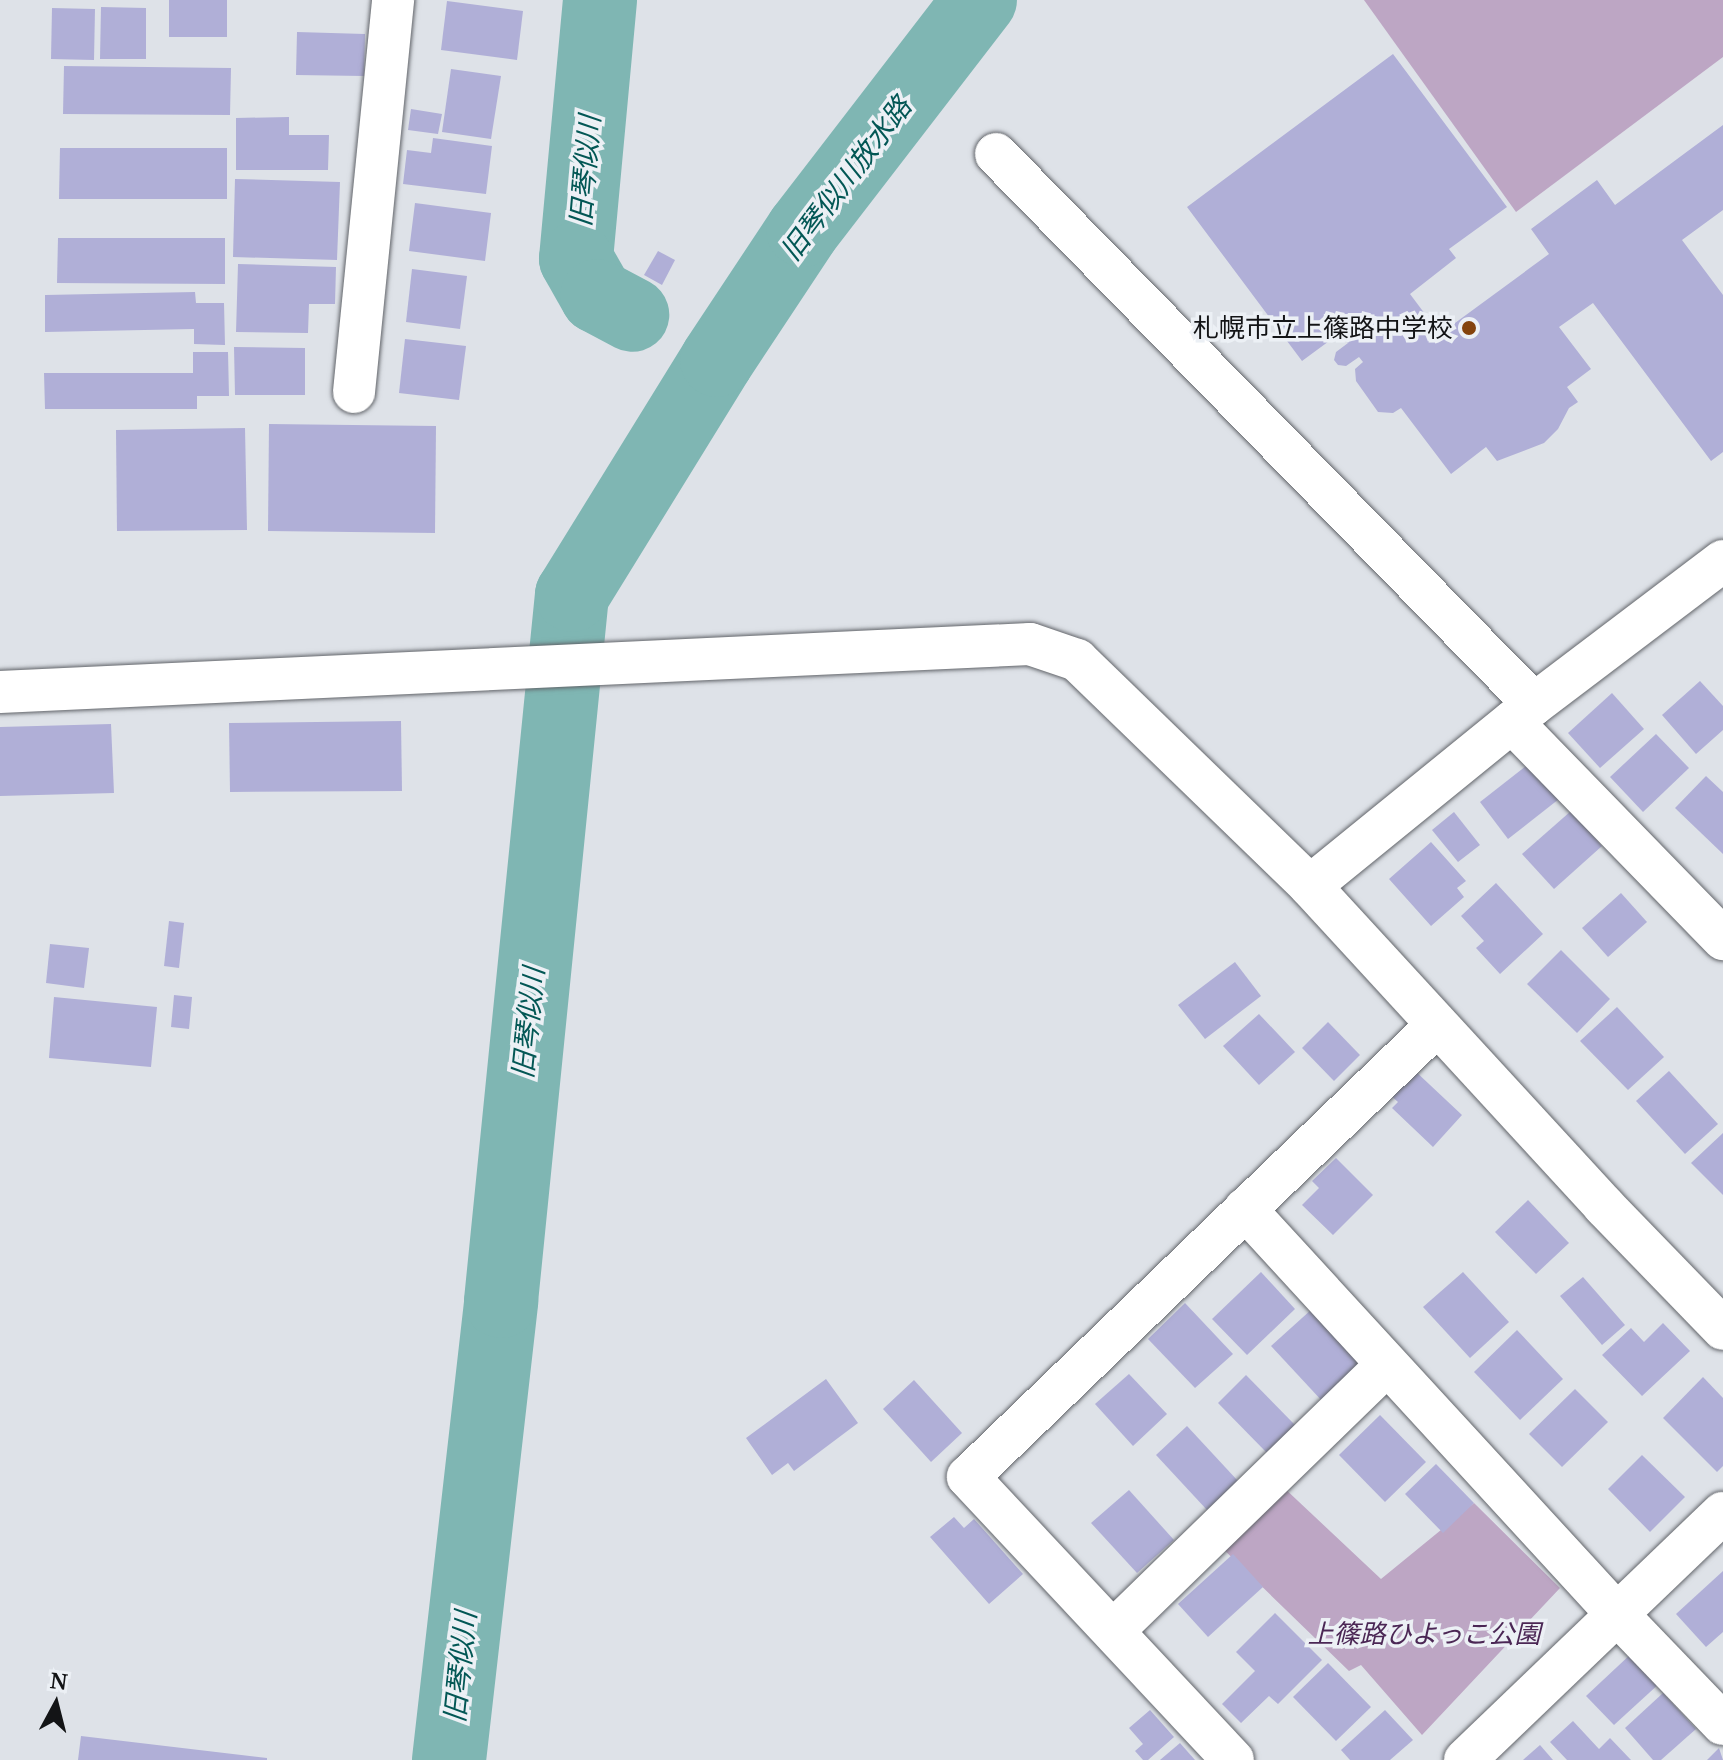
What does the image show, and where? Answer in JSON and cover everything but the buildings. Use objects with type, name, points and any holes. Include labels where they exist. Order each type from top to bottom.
[{"type":"street","points":[[354,392],[393,0]]},
{"type":"street","points":[[996,154],[1714,912]]},
{"type":"street","points":[[1310,886],[1523,713],[1723,561]]},
{"type":"street","points":[[0,692],[1030,644],[1077,660],[1310,886],[1723,1329]]},
{"type":"street","points":[[1233,1760],[968,1477],[1437,1025]]},
{"type":"street","points":[[1245,1209],[1616,1613],[1723,1724]]},
{"type":"street","points":[[1113,1631],[1387,1365]]},
{"type":"street","points":[[1465,1760],[1723,1513]]},
{"type":"green space","points":[[1364,0],[1723,0],[1723,57],[1516,212]]},
{"type":"green space","name":"上篠路ひよっこ公園","points":[[1281,1485],[1381,1579],[1474,1503],[1560,1588],[1422,1735],[1361,1665],[1349,1671],[1219,1545]]},
{"type":"waterway","name":"旧琴似川","points":[[600,0],[576,259],[597,296],[632,315]]},
{"type":"waterway","name":"旧琴似川","points":[[449,1760],[501,1301],[572,595],[717,360],[803,230],[980,0]]},
{"type":"place","name":"札幌市立上篠路中学校","points":[[1469,328]]},
{"type":"water label","name":"旧琴似川放水路","points":[[845,178]]}]
